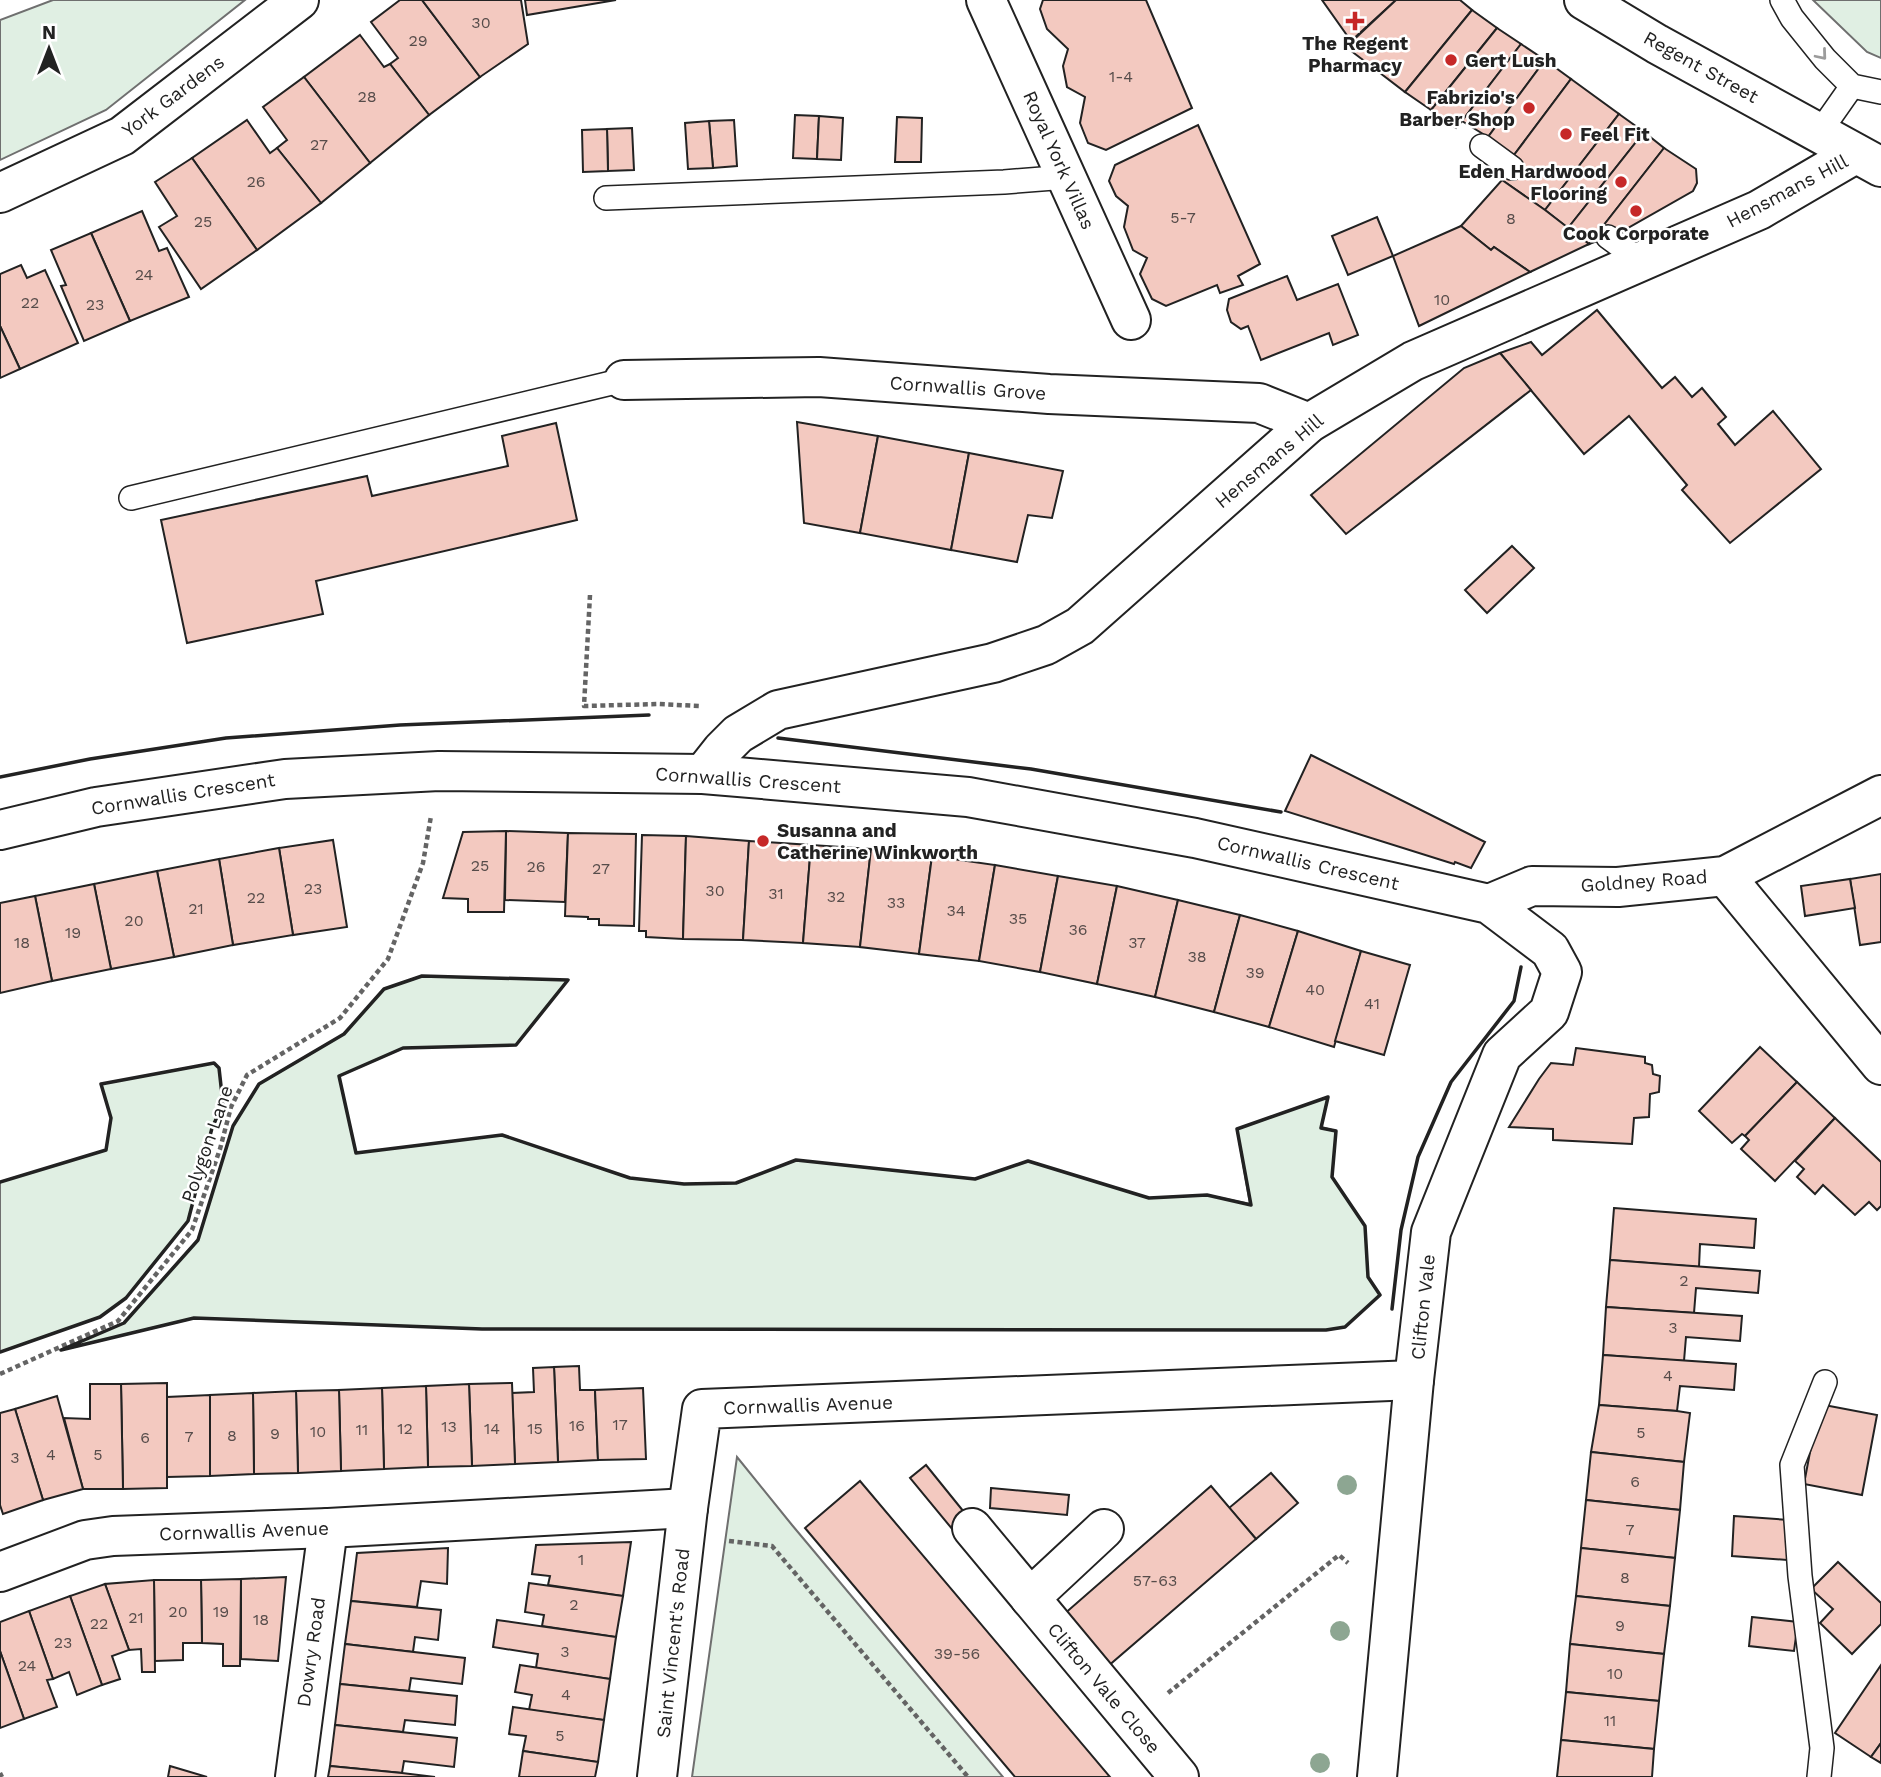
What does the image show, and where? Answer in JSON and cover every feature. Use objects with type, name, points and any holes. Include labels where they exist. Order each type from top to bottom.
[{"type":"street","name":"York Gardens","points":[[0,193],[122,136],[299,0]]},
{"type":"street","name":"Royal York Villas","points":[[986,0],[1131,320]]},
{"type":"street","name":"Regent Street","points":[[1584,0],[1657,44],[1868,160]]},
{"type":"street","name":"Hensmans Hill","points":[[703,774],[738,734],[778,710],[993,663],[1046,645],[1080,626],[1309,423],[1413,360],[1868,160]]},
{"type":"street","name":"Cornwallis Grove","points":[[624,380],[819,377],[1049,394],[1258,403],[1309,423]]},
{"type":"street","name":"Cornwallis Crescent","points":[[0,830],[96,807],[285,779],[439,771],[703,774],[968,797],[1195,838],[1489,904]]},
{"type":"street","points":[[1725,876],[1881,794]]},
{"type":"street","name":"Goldney Road","points":[[1489,904],[1532,886],[1618,887],[1725,876],[1881,1065]]},
{"type":"street","name":"Clifton Vale","points":[[1377,1777],[1431,1232],[1502,1055],[1549,1012],[1562,972],[1550,950],[1489,904]]},
{"type":"street","name":"Cornwallis Avenue","points":[[0,1572],[85,1540],[127,1536],[328,1528],[686,1522],[702,1409],[1415,1380]]},
{"type":"street","name":"Saint Vincent's Road","points":[[657,1777],[686,1522]]},
{"type":"street","name":"Dowry Road","points":[[295,1777],[328,1528]]},
{"type":"street","name":"Clifton Vale Close","points":[[972,1528],[1179,1777]]},
{"type":"street","points":[[1030,1598],[1104,1529]]},
{"type":"lane","points":[[1782,0],[1792,18],[1825,59],[1852,86],[1881,92]]},
{"type":"lane","points":[[1819,133],[1852,86]]},
{"type":"lane","points":[[1482,146],[1511,168]]},
{"type":"lane","points":[[606,198],[1004,182],[1067,177]]},
{"type":"lane","points":[[1608,237],[1641,261]]},
{"type":"lane","points":[[131,498],[624,380]]},
{"type":"lane","points":[[1819,1777],[1822,1748],[1800,1576],[1792,1465],[1825,1382]]},
{"type":"path","points":[[590,595],[584,706],[657,704],[778,710]]},
{"type":"path","name":"Polygon Lane","points":[[0,1374],[118,1321],[192,1230],[220,1149],[230,1107],[247,1074],[340,1018],[388,959],[423,863],[439,771]]},
{"type":"path","points":[[686,1522],[772,1546],[968,1777]]},
{"type":"path","points":[[1161,1698],[1339,1555]]},
{"type":"green space","points":[[53,0],[245,0],[106,110],[0,160],[0,20]]},
{"type":"green space","points":[[1813,0],[1881,0],[1881,58],[1867,52]]},
{"type":"green space","points":[[422,976],[568,980],[516,1045],[403,1048],[339,1076],[356,1153],[502,1135],[630,1178],[684,1184],[736,1183],[796,1160],[975,1179],[1028,1161],[1149,1198],[1207,1195],[1250,1204],[1237,1129],[1328,1097],[1321,1127],[1336,1131],[1332,1177],[1365,1226],[1368,1277],[1380,1295],[1345,1327],[1326,1330],[482,1329],[194,1318],[61,1350],[124,1323],[198,1240],[233,1126],[259,1084],[344,1034],[384,989]]},
{"type":"green space","points":[[214,1063],[219,1068],[223,1104],[212,1128],[188,1221],[126,1298],[100,1317],[0,1352],[0,1182],[106,1150],[111,1118],[101,1084]]},
{"type":"green space","points":[[737,1457],[792,1525],[1003,1777],[692,1777]]},
{"type":"building","points":[[400,0],[422,0],[480,77],[429,115],[390,64],[398,58],[371,22]]},
{"type":"building","points":[[422,0],[521,0],[528,44],[480,77]]},
{"type":"building","points":[[525,0],[616,0],[527,15]]},
{"type":"building","points":[[1043,0],[1146,0],[1192,108],[1106,150],[1088,143],[1080,123],[1085,97],[1067,87],[1063,66],[1068,49],[1047,29],[1040,9]]},
{"type":"building","name":"The Regent Pharmacy","points":[[1322,0],[1396,0],[1351,41]]},
{"type":"building","points":[[1396,0],[1460,0],[1472,10],[1405,92],[1346,47]]},
{"type":"building","name":"Gert Lush","points":[[1472,10],[1497,28],[1431,110],[1405,92]]},
{"type":"building","points":[[1497,28],[1521,44],[1456,128],[1431,110]]},
{"type":"building","points":[[360,35],[384,67],[390,64],[429,115],[370,163],[304,77]]},
{"type":"building","points":[[1521,44],[1545,60],[1488,137],[1462,121]]},
{"type":"building","name":"Fabrizio's Barber Shop","points":[[1545,60],[1571,79],[1514,155],[1488,137]]},
{"type":"building","points":[[304,77],[370,163],[321,203],[277,148],[287,140],[263,107]]},
{"type":"building","name":"Feel Fit","points":[[1571,79],[1619,114],[1545,210],[1502,180],[1519,159],[1514,155]]},
{"type":"building","points":[[1619,114],[1644,132],[1568,228],[1545,210]]},
{"type":"building","points":[[795,115],[819,116],[817,159],[793,158]]},
{"type":"building","points":[[819,116],[843,118],[841,160],[817,159]]},
{"type":"building","points":[[897,117],[922,118],[921,162],[895,162]]},
{"type":"building","points":[[247,120],[270,153],[277,148],[321,203],[257,250],[192,158]]},
{"type":"building","points":[[734,120],[737,166],[713,168],[709,121]]},
{"type":"building","points":[[709,121],[713,168],[688,169],[685,123]]},
{"type":"building","points":[[1198,125],[1260,264],[1238,276],[1243,285],[1220,293],[1217,285],[1166,306],[1152,299],[1140,274],[1147,258],[1133,250],[1124,227],[1128,206],[1116,196],[1109,181],[1115,165]]},
{"type":"building","points":[[632,128],[634,170],[608,171],[607,129]]},
{"type":"building","points":[[607,129],[608,171],[583,172],[582,130]]},
{"type":"building","name":"Eden Hardwood Flooring","points":[[1644,132],[1664,148],[1589,244],[1568,228]]},
{"type":"building","name":"Cook Corporate","points":[[1664,148],[1696,169],[1697,183],[1693,191],[1619,233],[1589,244]]},
{"type":"building","points":[[192,158],[257,250],[201,289],[159,227],[177,216],[155,182]]},
{"type":"building","points":[[1502,180],[1589,244],[1530,272],[1494,247],[1491,250],[1461,226]]},
{"type":"building","points":[[142,211],[159,251],[167,248],[189,297],[130,321],[91,233]]},
{"type":"building","points":[[1377,217],[1393,256],[1348,275],[1332,236]]},
{"type":"building","points":[[1461,226],[1491,250],[1494,247],[1530,272],[1419,326],[1393,256]]},
{"type":"building","points":[[91,233],[130,321],[84,341],[61,286],[66,285],[51,250]]},
{"type":"building","points":[[21,265],[27,278],[45,270],[78,343],[20,369],[0,326],[0,274]]},
{"type":"building","points":[[1287,276],[1297,300],[1338,284],[1358,335],[1333,345],[1329,333],[1261,360],[1248,326],[1241,329],[1231,322],[1227,310],[1229,299]]},
{"type":"building","points":[[1597,310],[1662,388],[1675,377],[1692,397],[1702,388],[1726,417],[1718,424],[1735,445],[1773,411],[1821,469],[1730,543],[1682,490],[1687,485],[1629,416],[1584,454],[1500,353],[1531,342],[1542,355]]},
{"type":"building","points":[[0,326],[20,369],[0,378]]},
{"type":"building","points":[[1500,353],[1531,390],[1346,534],[1311,495],[1464,368]]},
{"type":"building","points":[[797,422],[878,436],[860,533],[804,523]]},
{"type":"building","points":[[556,423],[577,520],[316,581],[323,614],[187,643],[161,520],[367,476],[372,496],[508,466],[502,436]]},
{"type":"building","points":[[878,436],[969,453],[951,550],[860,533]]},
{"type":"building","points":[[969,453],[1063,471],[1052,518],[1028,515],[1017,562],[951,550]]},
{"type":"building","points":[[1512,546],[1534,568],[1487,613],[1465,590]]},
{"type":"building","points":[[1311,755],[1485,842],[1471,868],[1285,811]]},
{"type":"building","points":[[506,831],[568,833],[565,902],[505,900]]},
{"type":"building","points":[[506,831],[504,912],[468,912],[468,899],[443,898],[463,832]]},
{"type":"building","points":[[568,833],[636,834],[634,926],[599,925],[599,919],[565,916]]},
{"type":"building","points":[[642,835],[686,836],[683,939],[646,937],[646,931],[639,931]]},
{"type":"building","points":[[686,836],[749,841],[743,940],[683,939]]},
{"type":"building","points":[[333,840],[347,927],[293,935],[279,848]]},
{"type":"building","points":[[749,841],[811,845],[803,943],[743,940]]},
{"type":"building","points":[[811,845],[871,849],[860,947],[803,943]]},
{"type":"building","points":[[279,848],[293,935],[233,945],[219,859]]},
{"type":"building","points":[[871,849],[932,856],[919,954],[860,947]]},
{"type":"building","points":[[932,856],[995,865],[979,961],[919,954]]},
{"type":"building","points":[[219,859],[233,945],[174,957],[157,871]]},
{"type":"building","points":[[995,865],[1058,876],[1040,972],[979,961]]},
{"type":"building","points":[[157,871],[174,957],[111,969],[94,884]]},
{"type":"building","points":[[1881,874],[1881,942],[1860,945],[1850,879]]},
{"type":"building","points":[[1058,876],[1117,886],[1097,984],[1040,972]]},
{"type":"building","points":[[1850,879],[1855,908],[1805,916],[1801,886]]},
{"type":"building","points":[[94,884],[111,969],[52,981],[35,896]]},
{"type":"building","points":[[1117,886],[1178,900],[1155,997],[1097,984]]},
{"type":"building","points":[[35,896],[52,981],[0,993],[0,903]]},
{"type":"building","points":[[1178,900],[1240,915],[1214,1012],[1155,997]]},
{"type":"building","points":[[1240,915],[1298,931],[1269,1027],[1214,1012]]},
{"type":"building","points":[[1298,931],[1361,951],[1334,1047],[1269,1027]]},
{"type":"building","points":[[1361,951],[1410,965],[1384,1055],[1335,1041]]},
{"type":"building","points":[[1760,1047],[1797,1082],[1745,1136],[1742,1134],[1732,1143],[1699,1111]]},
{"type":"building","points":[[1576,1048],[1645,1057],[1645,1063],[1652,1065],[1653,1074],[1660,1076],[1659,1092],[1650,1094],[1649,1117],[1634,1118],[1632,1144],[1553,1140],[1553,1129],[1509,1127],[1551,1063],[1573,1065]]},
{"type":"building","points":[[1797,1082],[1835,1118],[1775,1181],[1741,1149],[1749,1140],[1745,1136]]},
{"type":"building","points":[[1835,1118],[1881,1162],[1881,1206],[1877,1210],[1869,1202],[1855,1215],[1823,1185],[1815,1194],[1797,1177],[1804,1169],[1795,1161]]},
{"type":"building","points":[[1614,1208],[1756,1219],[1754,1248],[1700,1244],[1699,1267],[1610,1260]]},
{"type":"building","points":[[1610,1260],[1760,1271],[1758,1293],[1696,1288],[1694,1313],[1606,1307]]},
{"type":"building","points":[[1606,1307],[1742,1316],[1740,1341],[1686,1337],[1684,1361],[1603,1355]]},
{"type":"building","points":[[1603,1355],[1736,1364],[1734,1390],[1680,1386],[1677,1411],[1599,1405]]},
{"type":"building","points":[[579,1366],[580,1390],[595,1390],[598,1460],[558,1462],[554,1367]]},
{"type":"building","points":[[554,1367],[558,1462],[515,1464],[512,1393],[534,1392],[533,1368]]},
{"type":"building","points":[[167,1383],[167,1488],[123,1489],[121,1384]]},
{"type":"building","points":[[512,1383],[515,1464],[472,1466],[469,1384]]},
{"type":"building","points":[[90,1384],[121,1384],[123,1489],[83,1489],[64,1418],[90,1419]]},
{"type":"building","points":[[469,1384],[472,1466],[428,1467],[426,1386]]},
{"type":"building","points":[[426,1386],[428,1467],[384,1469],[382,1388]]},
{"type":"building","points":[[382,1388],[384,1469],[341,1471],[339,1390]]},
{"type":"building","points":[[643,1388],[646,1459],[598,1460],[595,1390]]},
{"type":"building","points":[[339,1390],[341,1471],[298,1473],[296,1391]]},
{"type":"building","points":[[296,1391],[298,1473],[254,1474],[253,1393]]},
{"type":"building","points":[[253,1393],[254,1474],[210,1476],[210,1395]]},
{"type":"building","points":[[210,1395],[210,1476],[167,1477],[167,1397]]},
{"type":"building","points":[[57,1396],[83,1489],[43,1500],[15,1409]]},
{"type":"building","points":[[1819,1404],[1877,1415],[1862,1495],[1804,1484]]},
{"type":"building","points":[[1599,1405],[1690,1413],[1684,1462],[1591,1452]]},
{"type":"building","points":[[15,1409],[43,1500],[3,1514],[0,1505],[0,1413]]},
{"type":"building","points":[[1591,1452],[1684,1462],[1680,1510],[1586,1500]]},
{"type":"building","points":[[926,1465],[968,1517],[953,1530],[910,1478]]},
{"type":"building","points":[[1271,1473],[1298,1503],[1256,1539],[1229,1508]]},
{"type":"building","points":[[860,1481],[1110,1777],[1015,1777],[805,1528]]},
{"type":"building","points":[[1211,1486],[1256,1539],[1100,1673],[1055,1622]]},
{"type":"building","points":[[991,1488],[1069,1495],[1067,1515],[990,1508]]},
{"type":"building","points":[[1586,1500],[1680,1510],[1675,1558],[1581,1548]]},
{"type":"building","points":[[1734,1516],[1789,1520],[1787,1560],[1732,1556]]},
{"type":"building","points":[[631,1542],[623,1596],[548,1585],[550,1576],[532,1574],[536,1545]]},
{"type":"building","points":[[448,1548],[447,1584],[421,1581],[417,1607],[351,1601],[357,1553]]},
{"type":"building","points":[[1581,1548],[1675,1558],[1670,1606],[1576,1596]]},
{"type":"building","points":[[1838,1562],[1881,1603],[1881,1624],[1852,1654],[1820,1623],[1833,1609],[1811,1589]]},
{"type":"building","points":[[286,1577],[278,1661],[241,1659],[241,1579]]},
{"type":"building","points":[[241,1579],[240,1666],[223,1666],[223,1644],[202,1643],[201,1580]]},
{"type":"building","points":[[154,1580],[201,1580],[202,1643],[183,1643],[183,1660],[155,1661]]},
{"type":"building","points":[[154,1580],[155,1672],[142,1672],[141,1649],[129,1650],[105,1584]]},
{"type":"building","points":[[529,1583],[623,1596],[616,1637],[542,1626],[544,1615],[525,1612]]},
{"type":"building","points":[[105,1584],[129,1650],[112,1656],[120,1679],[102,1685],[70,1596]]},
{"type":"building","points":[[70,1596],[102,1685],[77,1695],[69,1672],[53,1679],[29,1611]]},
{"type":"building","points":[[1576,1596],[1670,1606],[1664,1654],[1570,1644]]},
{"type":"building","points":[[351,1601],[441,1610],[438,1640],[415,1637],[413,1652],[345,1644]]},
{"type":"building","points":[[29,1611],[53,1679],[47,1680],[57,1707],[24,1719],[0,1651],[0,1622]]},
{"type":"building","points":[[1752,1617],[1798,1622],[1794,1651],[1749,1646]]},
{"type":"building","points":[[497,1620],[616,1637],[610,1679],[536,1668],[538,1654],[493,1647]]},
{"type":"building","points":[[345,1644],[465,1658],[462,1684],[411,1678],[409,1691],[340,1684]]},
{"type":"building","points":[[1570,1644],[1664,1654],[1659,1701],[1566,1692]]},
{"type":"building","points":[[0,1651],[24,1719],[0,1728]]},
{"type":"building","points":[[520,1665],[610,1679],[604,1720],[529,1710],[532,1695],[515,1692]]},
{"type":"building","points":[[1881,1665],[1881,1743],[1871,1757],[1835,1733]]},
{"type":"building","points":[[340,1684],[457,1696],[455,1725],[405,1720],[403,1732],[335,1725]]},
{"type":"building","points":[[1566,1692],[1659,1701],[1654,1749],[1561,1740]]},
{"type":"building","points":[[513,1707],[604,1720],[598,1762],[523,1751],[526,1736],[509,1734]]},
{"type":"building","points":[[335,1725],[457,1738],[454,1767],[404,1761],[402,1773],[330,1766]]},
{"type":"building","points":[[1561,1740],[1654,1749],[1652,1777],[1557,1777]]},
{"type":"building","points":[[1881,1743],[1881,1763],[1871,1757]]},
{"type":"building","points":[[523,1751],[598,1762],[595,1777],[519,1777]]},
{"type":"building","points":[[170,1766],[207,1777],[168,1777]]},
{"type":"building","points":[[330,1766],[402,1773],[435,1777],[328,1777]]},
{"type":"wall","points":[[0,777],[90,759],[226,738],[400,725],[649,715]]},
{"type":"wall","points":[[778,738],[1031,769],[1281,812]]},
{"type":"wall","points":[[1392,1309],[1401,1230],[1418,1157],[1451,1082],[1514,1001],[1521,967]]},
{"type":"wall","points":[[422,976],[568,980],[516,1045],[403,1048],[339,1076],[356,1153],[502,1135],[630,1178],[684,1184],[736,1183],[796,1160],[975,1179],[1028,1161],[1149,1198],[1207,1195],[1251,1205],[1237,1129],[1328,1097],[1321,1128],[1336,1131],[1332,1177],[1365,1226],[1368,1277],[1380,1295],[1345,1327],[1326,1330],[482,1329],[194,1318],[61,1350],[124,1323],[198,1240],[233,1126],[259,1084],[344,1034],[384,989],[422,976]]},
{"type":"wall","points":[[0,1182],[106,1150],[111,1118],[101,1084],[214,1063],[219,1068],[223,1104],[212,1128],[188,1221],[126,1298],[100,1317],[0,1352]]},
{"type":"place","name":"The Regent Pharmacy","points":[[1355,21]]},
{"type":"place","name":"Gert Lush","points":[[1451,60]]},
{"type":"place","name":"Fabrizio's Barber Shop","points":[[1529,108]]},
{"type":"place","name":"Feel Fit","points":[[1566,134]]},
{"type":"place","name":"Eden Hardwood Flooring","points":[[1621,182]]},
{"type":"place","name":"Cook Corporate","points":[[1636,211]]},
{"type":"place","name":"Susanna and Catherine Winkworth","points":[[763,841]]}]
